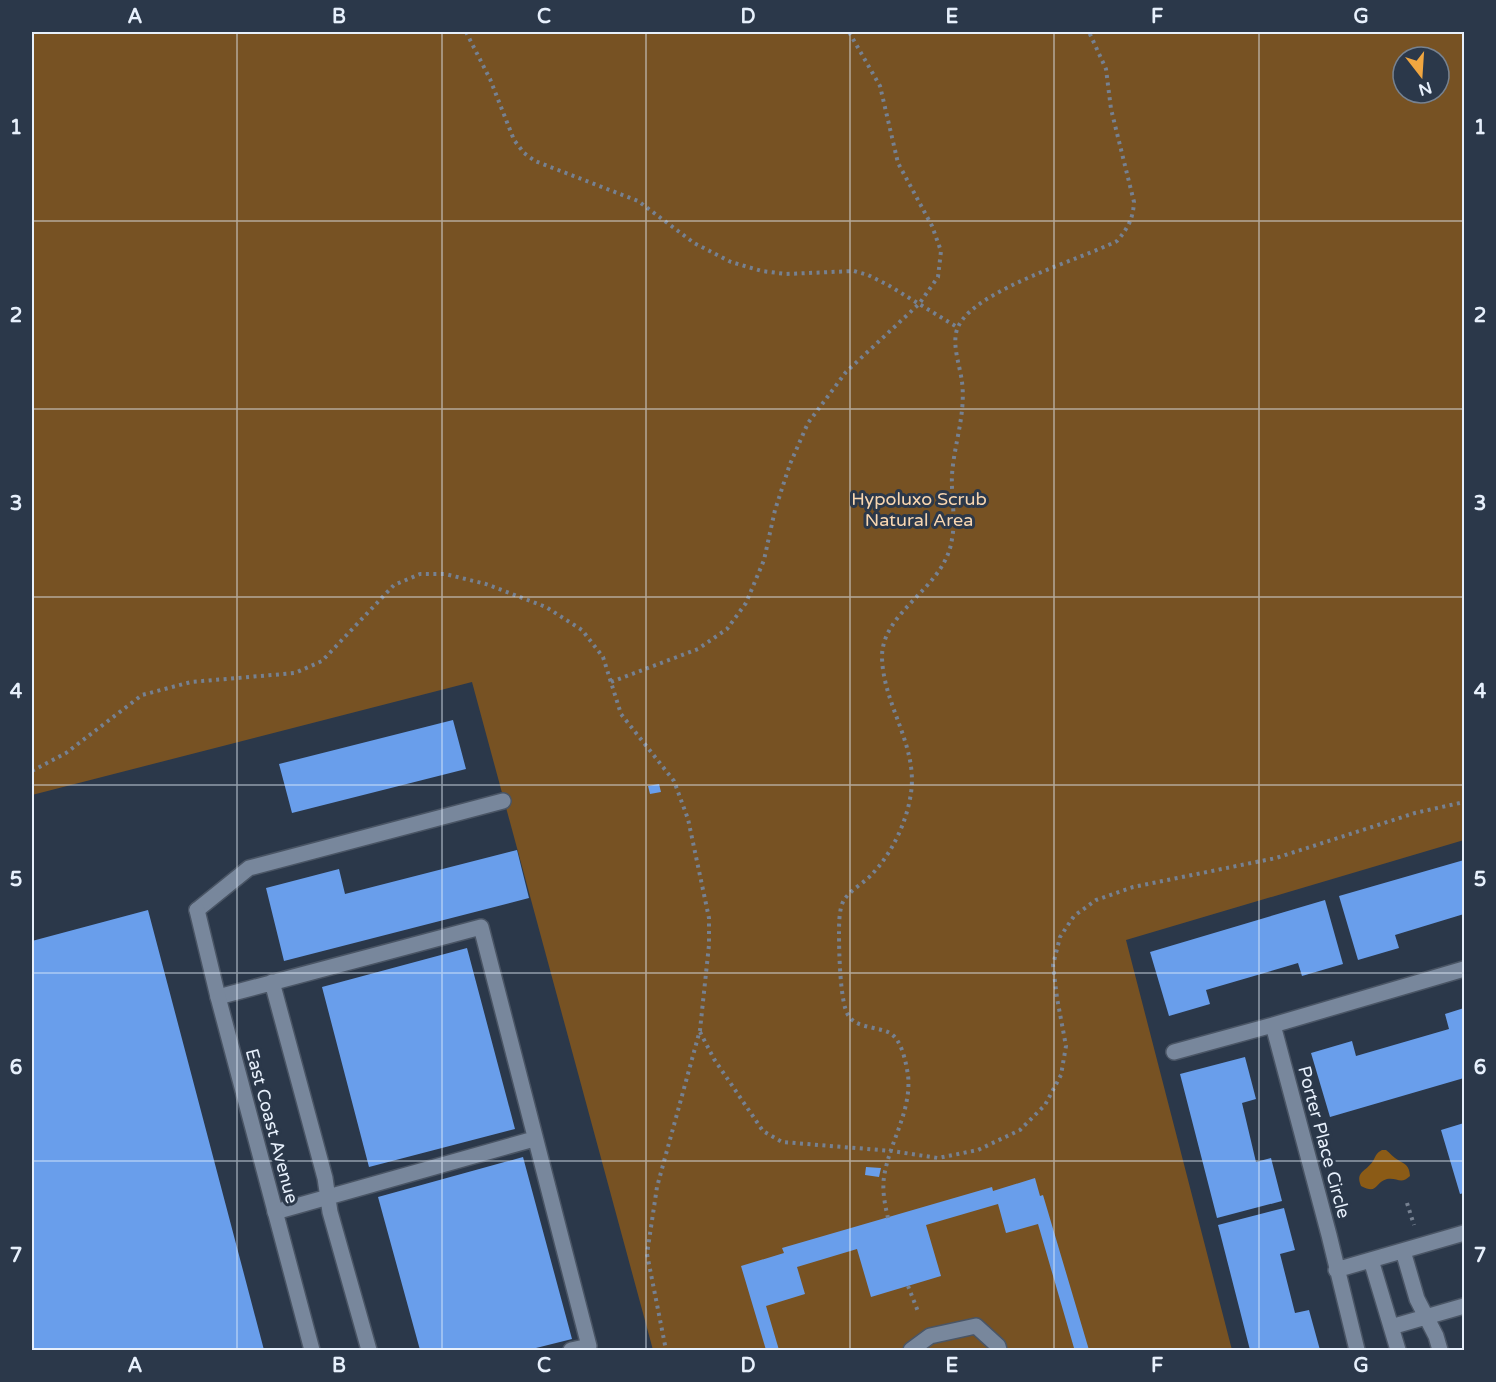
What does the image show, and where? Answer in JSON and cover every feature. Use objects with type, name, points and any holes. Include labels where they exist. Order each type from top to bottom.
[{"type":"street","name":"East Coast Avenue","points":[[312,1350],[197,910],[249,868],[503,801]]},
{"type":"street","points":[[218,997],[481,927],[588,1346],[572,1350]]},
{"type":"street","points":[[1174,1052],[1464,969]]},
{"type":"street","points":[[272,982],[369,1350]]},
{"type":"street","name":"Porter Place Circle","points":[[1273,1025],[1357,1350]]},
{"type":"street","points":[[275,1212],[534,1139]]},
{"type":"street","points":[[1336,1270],[1464,1233]]},
{"type":"street","points":[[1403,1251],[1417,1299],[1440,1350]]},
{"type":"street","points":[[1371,1260],[1398,1350]]},
{"type":"street","points":[[1391,1327],[1464,1306]]},
{"type":"street","points":[[911,1350],[930,1336],[976,1326],[998,1346],[999,1350]]},
{"type":"path","points":[[466,32],[490,78],[514,140],[524,153],[536,161],[638,201],[694,243],[731,262],[762,271],[786,274],[854,271],[868,275],[957,327]]},
{"type":"path","points":[[611,682],[698,649],[727,629],[746,603],[764,560],[778,498],[808,423],[846,372],[920,304],[938,277],[941,251],[932,226],[898,163],[880,86],[849,32]]},
{"type":"path","points":[[888,1218],[884,1202],[884,1177],[908,1093],[908,1075],[903,1053],[892,1034],[855,1022],[848,1014],[843,1002],[839,934],[844,900],[875,871],[893,843],[905,818],[911,793],[910,757],[886,680],[882,658],[884,644],[889,631],[900,616],[941,572],[953,538],[952,475],[962,411],[963,386],[954,336],[957,327],[964,316],[1007,288],[1117,241],[1128,228],[1133,217],[1134,202],[1111,109],[1106,69],[1089,32]]},
{"type":"path","points":[[32,771],[66,753],[142,695],[190,682],[295,673],[322,661],[394,585],[420,574],[446,574],[486,584],[546,607],[582,630],[603,657],[621,714],[674,781],[688,819],[709,918],[709,945],[700,1030],[657,1186],[647,1254],[666,1350]]},
{"type":"path","points":[[700,1030],[714,1059],[763,1131],[782,1142],[892,1151],[938,1158],[978,1150],[1020,1130],[1045,1105],[1061,1075],[1066,1046],[1056,998],[1053,965],[1060,937],[1074,916],[1096,900],[1132,887],[1276,858],[1415,813],[1464,802]]},
{"type":"path","points":[[1407,1203],[1416,1231]]},
{"type":"path","points":[[908,1286],[916,1310],[930,1336]]},
{"type":"green space","name":"Hypoluxo Scrub Natural Area","points":[[32,32],[1464,32],[1464,840],[1126,940],[1232,1350],[653,1350],[472,682],[32,795]]},
{"type":"shaded area","points":[[1382,1150],[1386,1150],[1407,1166],[1410,1176],[1401,1180],[1387,1179],[1373,1189],[1361,1186],[1360,1174]]},
{"type":"building","points":[[453,720],[466,769],[292,813],[279,764]]},
{"type":"building","points":[[659,784],[661,792],[650,794],[648,786]]},
{"type":"building","points":[[517,850],[529,898],[284,961],[266,888],[339,869],[345,894]]},
{"type":"building","points":[[1464,860],[1464,914],[1395,935],[1399,948],[1358,960],[1339,896]]},
{"type":"building","points":[[1325,900],[1343,964],[1302,976],[1298,963],[1206,990],[1210,1004],[1169,1016],[1150,952]]},
{"type":"building","points":[[148,910],[264,1350],[32,1350],[32,941]]},
{"type":"building","points":[[467,948],[515,1129],[369,1167],[322,987]]},
{"type":"building","points":[[1464,1008],[1464,1078],[1330,1117],[1311,1053],[1352,1041],[1356,1056],[1449,1029],[1445,1014]]},
{"type":"building","points":[[1245,1057],[1256,1099],[1242,1103],[1256,1162],[1271,1158],[1282,1201],[1217,1218],[1180,1074]]},
{"type":"building","points":[[1464,1123],[1464,1193],[1460,1194],[1441,1130]]},
{"type":"building","points":[[523,1157],[572,1339],[528,1350],[420,1350],[378,1197]]},
{"type":"building","points":[[866,1167],[881,1168],[879,1177],[865,1175]]},
{"type":"building","points":[[1035,1178],[1040,1196],[1043,1195],[1089,1350],[1067,1350],[1074,1348],[1038,1224],[1006,1233],[998,1204],[926,1225],[941,1276],[871,1297],[857,1249],[797,1267],[805,1294],[766,1306],[779,1350],[766,1350],[741,1266],[784,1253],[782,1248],[992,1187],[993,1191]]},
{"type":"building","points":[[1284,1208],[1295,1250],[1280,1254],[1295,1313],[1309,1310],[1320,1350],[1250,1350],[1218,1225]]}]
